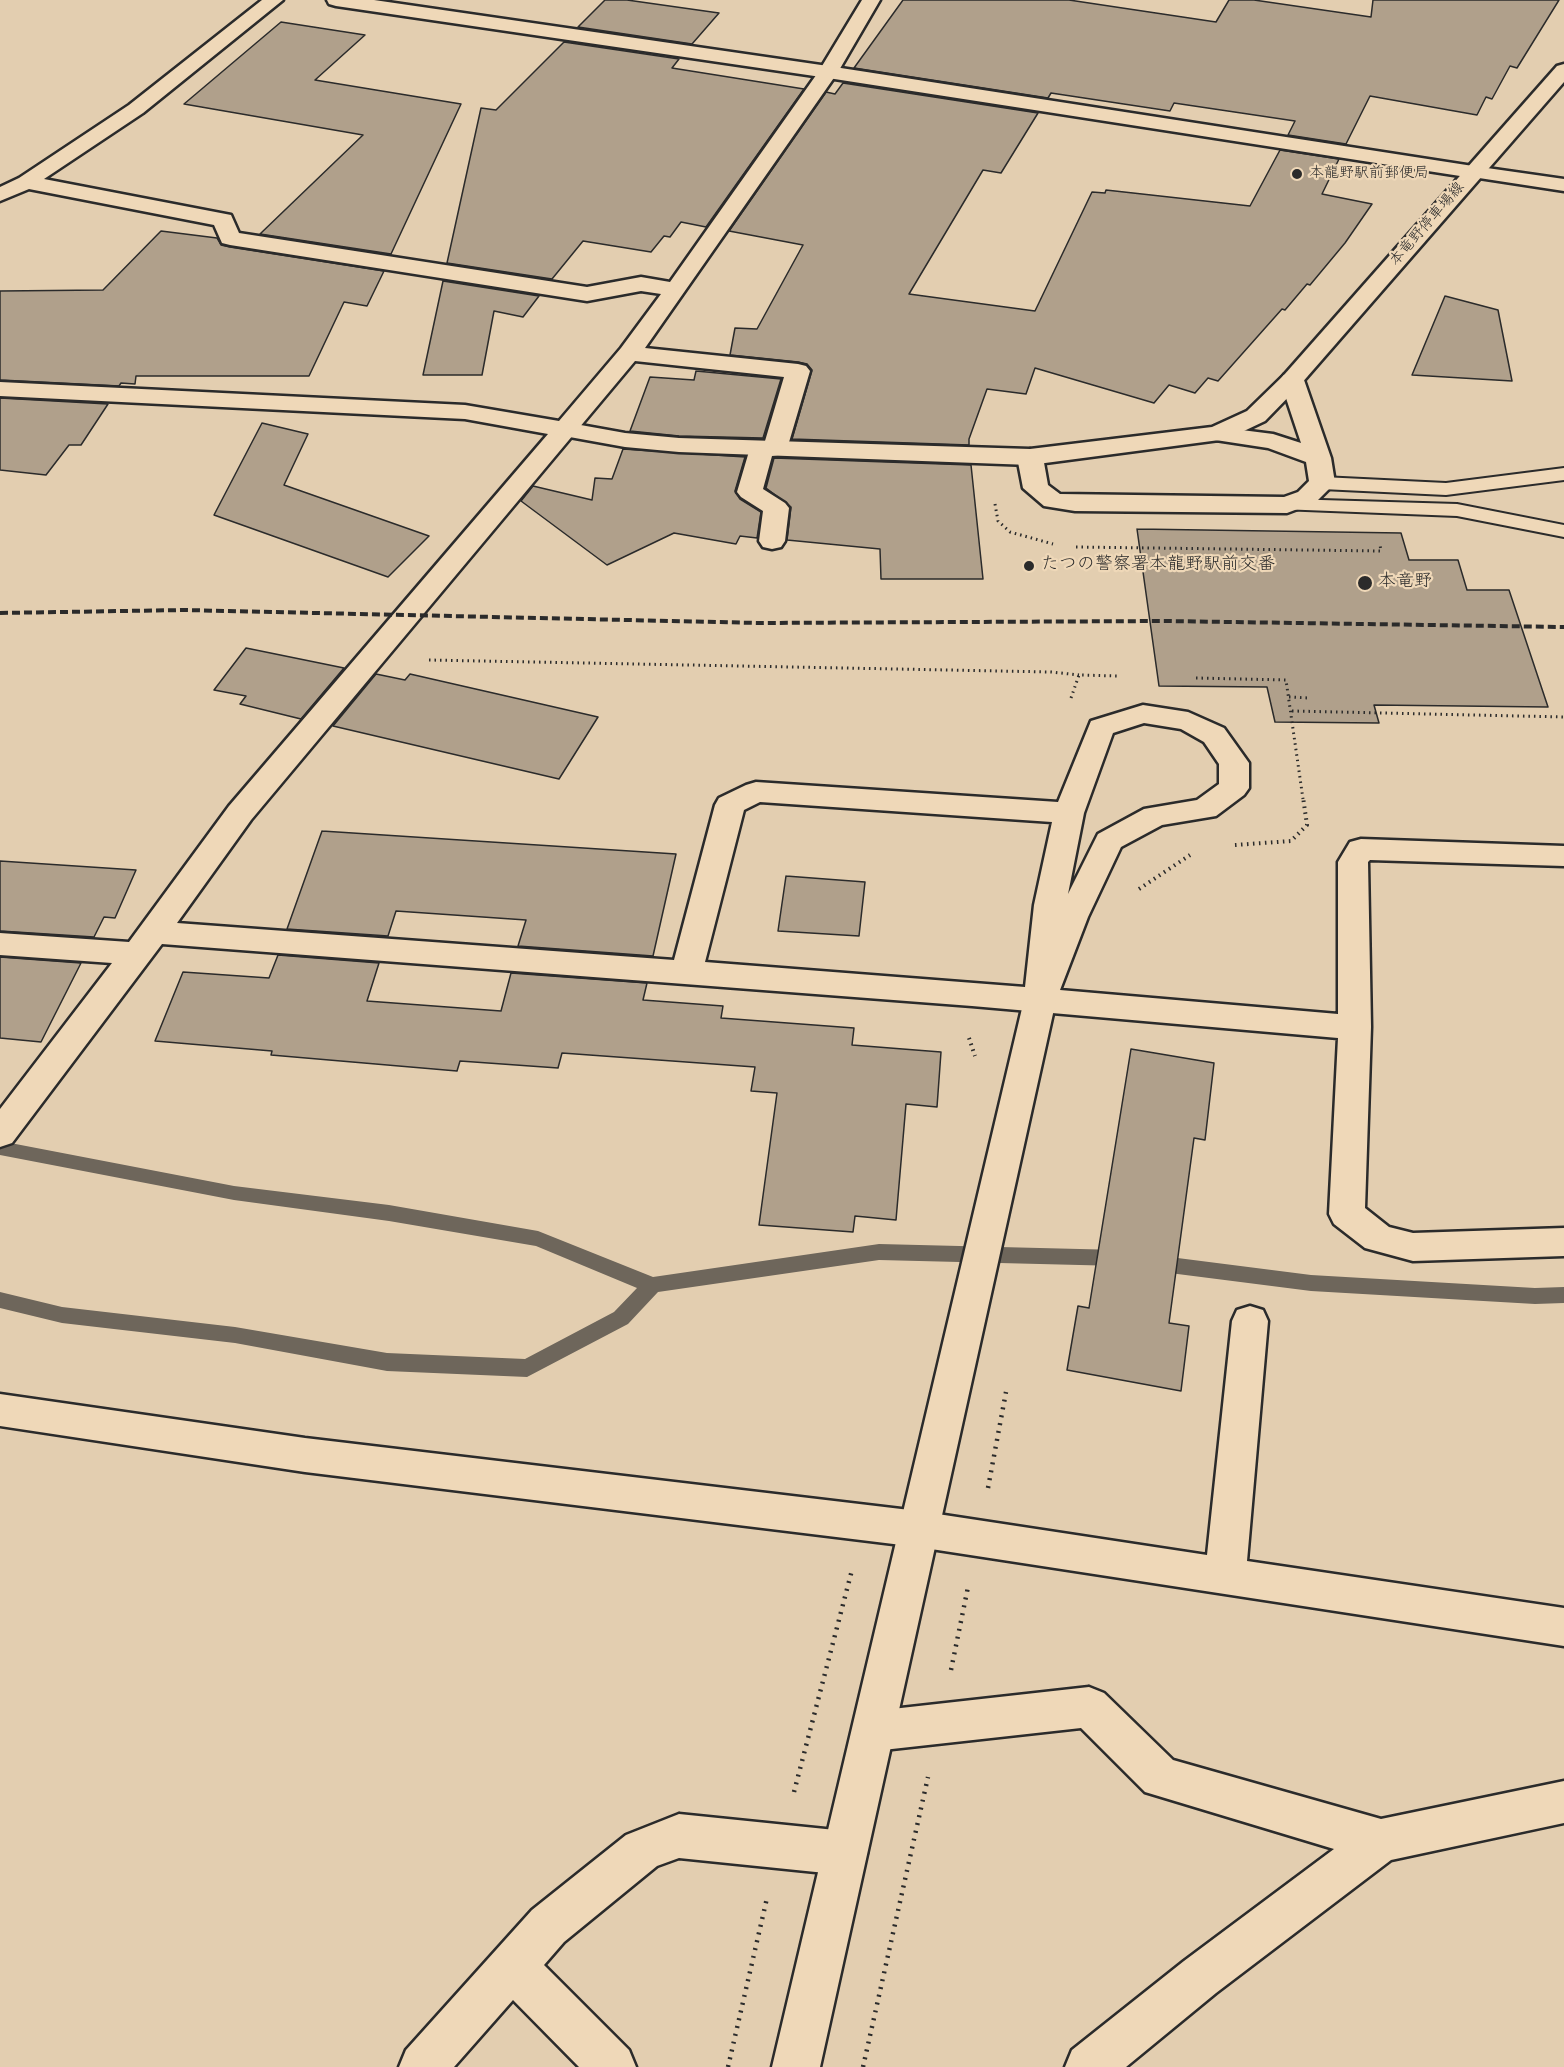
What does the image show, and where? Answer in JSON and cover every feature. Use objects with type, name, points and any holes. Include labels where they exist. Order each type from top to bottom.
[{"type":"street","points":[[0,195],[26,182],[136,108],[274,0]]},
{"type":"street","points":[[336,0],[828,72],[1564,185]]},
{"type":"street","points":[[0,1134],[240,813],[628,353],[676,290],[828,72],[871,0]]},
{"type":"street","name":"本竜野停車場線","points":[[1218,434],[1256,416],[1292,380],[1564,70]]},
{"type":"street","points":[[26,182],[224,220],[230,238],[587,294],[641,284],[676,290]]},
{"type":"street","points":[[628,353],[798,371],[750,492],[776,508],[772,541]]},
{"type":"street","points":[[1030,457],[1036,488],[1053,501],[1287,505],[1307,497],[1322,483],[1318,458],[1292,380]]},
{"type":"street","points":[[0,388],[465,412],[624,440],[768,449],[1030,457],[1218,434],[1273,441],[1318,458]]},
{"type":"street","points":[[796,2067],[1040,1000],[1050,905],[1069,813],[1101,727],[1143,714],[1188,721],[1214,735],[1234,763],[1234,788],[1205,809],[1155,816],[1109,841],[1072,917],[1040,1000]]},
{"type":"street","points":[[687,972],[730,805],[756,792],[1069,813]]},
{"type":"street","points":[[1564,856],[1361,849],[1353,862],[1355,1027],[1347,1214],[1378,1238],[1413,1247],[1564,1242]]},
{"type":"street","points":[[0,944],[145,943],[687,972],[1355,1027]]},
{"type":"street","points":[[1225,1575],[1250,1321]]},
{"type":"street","points":[[0,1410],[305,1455],[918,1529],[1564,1627]]},
{"type":"street","points":[[874,1731],[1089,1707],[1160,1777],[1381,1841]]},
{"type":"street","points":[[1089,2067],[1200,1977],[1381,1841],[1564,1802]]},
{"type":"street","points":[[423,2067],[548,1926],[642,1850],[679,1836],[845,1853]]},
{"type":"street","points":[[512,1966],[612,2067]]},
{"type":"lane","points":[[1322,483],[1446,489],[1564,474]]},
{"type":"lane","points":[[1287,505],[1457,510],[1564,531]]},
{"type":"path","points":[[985,455],[998,520],[1010,532],[1058,544]]},
{"type":"path","points":[[1070,546],[1093,549],[1381,551],[1377,507]]},
{"type":"path","points":[[1269,550],[1270,557]]},
{"type":"path","points":[[429,660],[1051,672],[1079,675]]},
{"type":"path","points":[[1289,697],[1309,698]]},
{"type":"path","points":[[1291,711],[1564,717]]},
{"type":"building","points":[[605,0],[627,0],[719,13],[692,44],[578,27]]},
{"type":"building","points":[[903,0],[1069,0],[1216,22],[1229,0],[1254,0],[1371,17],[1373,0],[1559,0],[1517,68],[1510,66],[1492,99],[1486,97],[1477,115],[1370,96],[1346,144],[1288,135],[1295,121],[1174,103],[1170,111],[1051,93],[1048,98],[854,68]]},
{"type":"building","points":[[281,22],[365,35],[315,80],[461,104],[391,254],[260,234],[363,135],[184,104]]},
{"type":"building","points":[[564,42],[679,59],[672,68],[804,89],[706,227],[681,222],[670,237],[664,236],[651,252],[583,241],[552,279],[447,263],[481,108],[496,110]]},
{"type":"building","points":[[843,83],[1038,113],[1001,173],[983,170],[909,294],[1035,311],[1092,192],[1105,193],[1106,190],[1250,206],[1280,150],[1339,159],[1322,194],[1372,204],[1345,243],[1310,285],[1307,284],[1285,310],[1282,309],[1218,381],[1208,378],[1195,393],[1169,385],[1154,403],[1035,368],[1026,394],[987,389],[969,439],[969,445],[792,439],[812,370],[807,364],[798,362],[730,355],[735,328],[757,329],[803,245],[729,231],[826,92],[835,94]]},
{"type":"building","points":[[161,231],[217,238],[221,245],[230,247],[384,271],[367,306],[344,302],[309,376],[136,376],[135,384],[121,383],[119,386],[0,380],[0,291],[103,290]]},
{"type":"building","points":[[443,281],[539,296],[523,317],[494,311],[482,375],[423,375]]},
{"type":"building","points":[[1445,296],[1498,310],[1512,381],[1412,375]]},
{"type":"building","points":[[696,371],[781,379],[763,438],[679,436],[630,431],[650,377],[694,380]]},
{"type":"building","points":[[0,398],[108,404],[81,445],[69,445],[46,475],[0,470]]},
{"type":"building","points":[[262,423],[308,434],[284,485],[429,536],[388,577],[214,515]]},
{"type":"building","points":[[623,449],[745,457],[735,491],[740,499],[761,512],[757,538],[740,536],[736,544],[674,533],[607,565],[521,501],[533,486],[592,500],[595,478],[612,479]]},
{"type":"building","points":[[774,458],[971,465],[983,579],[881,579],[880,549],[787,540],[791,507],[766,488]]},
{"type":"building","points":[[1137,529],[1401,533],[1409,560],[1458,560],[1467,590],[1509,590],[1548,707],[1374,705],[1379,723],[1275,722],[1267,687],[1159,686]]},
{"type":"building","points":[[246,648],[344,668],[301,719],[240,704],[246,696],[214,690]]},
{"type":"building","points":[[376,674],[405,680],[410,674],[598,717],[559,779],[333,726]]},
{"type":"building","points":[[322,831],[676,854],[653,956],[518,946],[526,920],[396,911],[388,936],[287,929]]},
{"type":"building","points":[[0,861],[136,870],[115,918],[104,917],[94,937],[0,931]]},
{"type":"building","points":[[786,876],[865,882],[859,936],[778,931]]},
{"type":"building","points":[[278,955],[379,963],[367,1001],[501,1011],[511,973],[647,983],[643,1000],[723,1006],[721,1018],[854,1028],[852,1045],[941,1052],[937,1107],[906,1104],[896,1220],[855,1216],[853,1232],[759,1225],[777,1093],[751,1091],[755,1067],[562,1053],[558,1068],[460,1061],[457,1071],[271,1055],[272,1051],[155,1041],[183,972],[269,978]]},
{"type":"building","points":[[0,957],[81,963],[41,1042],[0,1038]]},
{"type":"building","points":[[1131,1049],[1214,1063],[1205,1140],[1194,1138],[1169,1323],[1189,1326],[1181,1391],[1067,1370],[1078,1306],[1089,1308]]},
{"type":"waterway","points":[[0,1148],[234,1193],[389,1213],[538,1239],[652,1285]]},
{"type":"waterway","points":[[652,1285],[879,1252],[1120,1258]]},
{"type":"waterway","points":[[1154,1263],[1311,1283],[1535,1296],[1564,1295]]},
{"type":"waterway","points":[[0,1300],[62,1315],[235,1335],[387,1362],[527,1368],[621,1318],[652,1285]]},
{"type":"railway","points":[[0,613],[184,610],[760,623],[1164,621],[1564,627]]},
{"type":"place","name":"本龍野駅前郵便局","points":[[1297,174]]},
{"type":"place","name":"たつの警察署本龍野駅前交番","points":[[1029,566]]},
{"type":"place","name":"本竜野","points":[[1365,583]]}]
